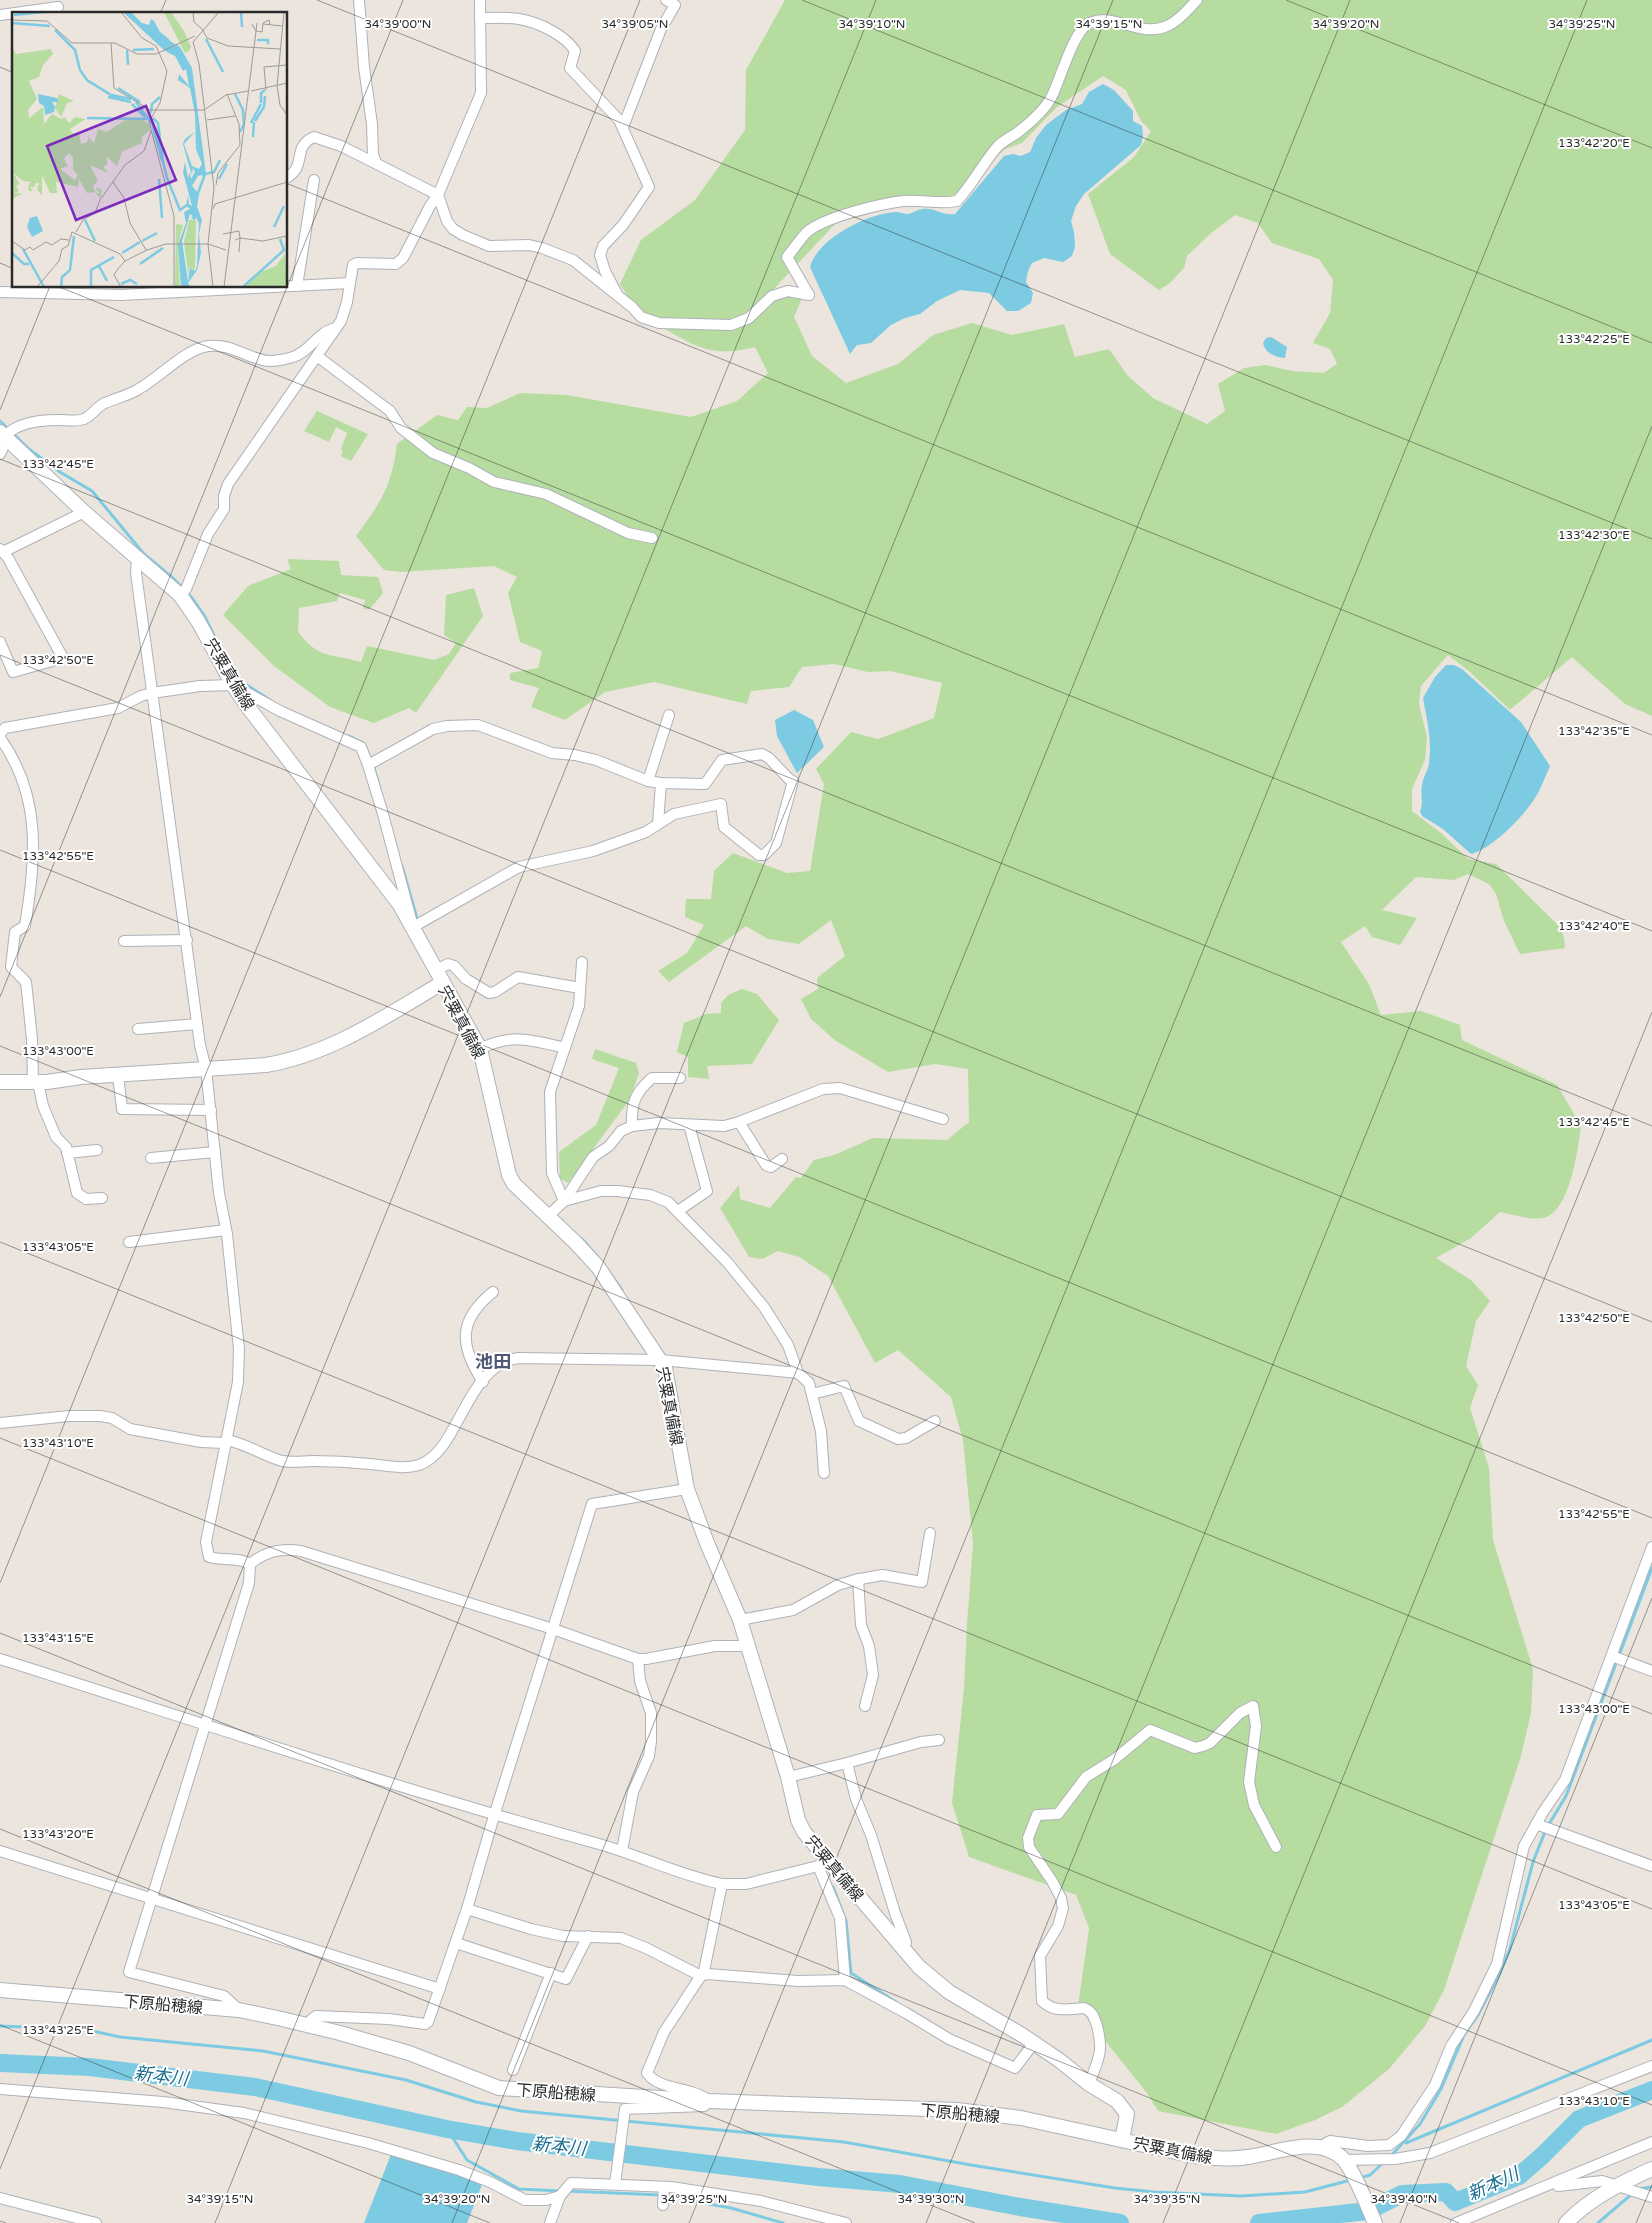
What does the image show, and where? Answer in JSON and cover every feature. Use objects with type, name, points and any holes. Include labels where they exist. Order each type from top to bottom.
[{"type":"main road","name":"宍粟真備線","points":[[6,434],[84,512],[137,559],[183,592],[233,686],[417,925],[438,969],[442,983],[480,1049],[509,1175],[514,1184],[598,1267],[661,1360],[668,1379],[688,1489],[707,1543],[743,1619],[746,1646],[788,1778],[798,1820],[823,1862],[919,1968],[949,1992],[1034,2043],[1089,2084],[1117,2101],[1127,2114],[1122,2140],[1194,2156],[1219,2158],[1246,2158],[1293,2149],[1320,2147]]},
{"type":"main road","points":[[0,1082],[36,1082],[266,1065],[294,1060],[338,1043],[442,983]]},
{"type":"main road","name":"下原船穂線","points":[[0,1990],[239,2010],[310,2024],[409,2053],[499,2088],[709,2101],[958,2110],[1021,2118],[1122,2140]]},
{"type":"main road","points":[[1320,2147],[1332,2152],[1348,2166],[1375,2223]]},
{"type":"main road","points":[[1566,2223],[1574,2214],[1616,2185],[1652,2169]]},
{"type":"street","points":[[359,0],[364,67],[372,124],[372,155],[377,164]]},
{"type":"street","points":[[183,592],[208,534],[224,508],[224,496],[228,484],[336,328],[347,302],[353,265],[357,263],[396,264],[403,258],[430,206],[438,195],[482,93],[480,0]]},
{"type":"street","points":[[623,128],[662,29],[676,5],[666,0]]},
{"type":"street","points":[[288,176],[298,167],[301,147],[306,140],[314,137],[342,146],[438,195],[447,221],[453,229],[463,235],[489,246],[529,245],[572,260],[617,295],[641,317],[659,323],[731,325],[749,318],[772,296],[788,291],[809,295],[788,257],[807,233],[820,224],[844,215],[902,201],[942,203],[957,201],[1000,145],[1024,128],[1044,109],[1059,81],[1078,34],[1087,24],[1098,20],[1122,23],[1137,29],[1154,30],[1170,25],[1197,0]]},
{"type":"street","points":[[22,12],[58,7]]},
{"type":"street","points":[[480,18],[519,19],[543,27],[561,38],[575,52],[570,68],[623,128],[649,187],[623,225],[603,246],[600,255],[605,271],[617,295]]},
{"type":"street","points":[[297,286],[314,180]]},
{"type":"street","points":[[288,286],[350,283]]},
{"type":"street","points":[[0,292],[21,289],[121,295],[258,288]]},
{"type":"street","points":[[0,454],[6,434],[18,426],[46,421],[78,421],[87,418],[104,403],[137,390],[195,350],[206,346],[226,346],[270,361],[281,360],[296,356],[308,348],[328,329],[336,328]]},
{"type":"street","points":[[317,356],[390,411],[400,428],[433,453],[470,468],[494,482],[546,494],[628,533],[652,538]]},
{"type":"street","points":[[0,642],[13,672],[63,658],[1,550],[84,512]]},
{"type":"street","points":[[137,559],[136,573],[152,694],[197,1024],[206,1069],[219,1193],[226,1230],[239,1349],[238,1382],[206,1542],[209,1557],[221,1560],[243,1560],[250,1564]]},
{"type":"street","points":[[102,1198],[86,1199],[77,1193],[67,1153],[63,1144],[56,1137],[43,1106],[36,1082],[26,982],[11,967],[15,932],[25,926],[33,874],[30,805],[26,786],[0,736],[5,728],[118,708],[141,696],[200,686],[233,686],[280,712],[358,744],[371,764],[417,925],[519,867],[593,851],[646,832],[674,814],[721,804],[724,826],[759,855],[764,855],[776,843],[794,781],[789,779],[769,758],[762,754],[722,760],[705,784],[661,784],[648,781],[596,760],[552,753],[478,724],[433,729],[371,764]]},
{"type":"street","points":[[648,781],[669,715]]},
{"type":"street","points":[[658,824],[661,784]]},
{"type":"street","points":[[124,941],[187,940]]},
{"type":"street","points":[[564,1202],[552,1173],[550,1092],[579,1006],[582,962]]},
{"type":"street","points":[[438,969],[448,964],[454,966],[466,979],[489,993],[495,992],[518,977],[580,988]]},
{"type":"street","points":[[138,1028],[197,1024]]},
{"type":"street","points":[[480,1049],[496,1041],[509,1038],[536,1041],[565,1048]]},
{"type":"street","points":[[118,1075],[122,1109],[211,1110]]},
{"type":"street","points":[[632,1126],[631,1108],[645,1084],[652,1078],[680,1078]]},
{"type":"street","points":[[548,1216],[564,1202],[593,1157],[609,1146],[621,1130],[632,1126],[659,1123],[724,1126],[739,1122],[823,1089],[840,1088],[943,1120]]},
{"type":"street","points":[[739,1122],[766,1165],[771,1167],[782,1159]]},
{"type":"street","points":[[678,1211],[708,1191],[689,1125]]},
{"type":"street","points":[[67,1153],[96,1150]]},
{"type":"street","points":[[151,1158],[215,1152]]},
{"type":"street","points":[[564,1202],[601,1191],[634,1192],[650,1195],[668,1202],[727,1262],[764,1307],[788,1345],[798,1373],[810,1384],[821,1431],[824,1473]]},
{"type":"street","points":[[129,1242],[226,1230]]},
{"type":"street","points":[[483,1382],[467,1353],[466,1328],[474,1309],[493,1292]]},
{"type":"street","points":[[0,1423],[69,1416],[100,1416],[112,1418],[130,1429],[200,1442],[225,1441],[244,1444],[282,1460],[368,1463],[408,1468],[428,1461],[440,1453],[469,1398],[506,1359],[661,1360],[798,1373]]},
{"type":"street","points":[[812,1394],[844,1386],[859,1421],[898,1439],[906,1438],[935,1421]]},
{"type":"street","points":[[310,2024],[316,2016],[425,2024],[428,2022],[467,1909],[494,1816],[592,1504],[688,1489]]},
{"type":"street","points":[[743,1619],[793,1610],[838,1585],[858,1579],[882,1575],[922,1582],[930,1533]]},
{"type":"street","points":[[1320,2147],[1330,2141],[1368,2146],[1389,2145],[1401,2136],[1435,2085],[1451,2046],[1474,2011],[1496,1964],[1524,1846],[1565,1780],[1652,1547]]},
{"type":"street","points":[[239,2010],[224,1996],[129,1972],[249,1583],[250,1564],[260,1556],[287,1549],[301,1551],[553,1629],[638,1659],[715,1646],[746,1646]]},
{"type":"street","points":[[858,1579],[860,1626],[869,1646],[873,1675],[865,1706]]},
{"type":"street","points":[[1612,1656],[1652,1671]]},
{"type":"street","points":[[622,1851],[633,1792],[649,1756],[651,1741],[651,1713],[640,1681],[638,1659]]},
{"type":"street","points":[[0,1660],[494,1816],[622,1851],[695,1878],[722,1884],[746,1884],[823,1862],[840,1918],[845,1980]]},
{"type":"street","points":[[1089,2084],[1098,2059],[1101,2042],[1094,2015],[1084,2008],[1055,2009],[1042,2001],[1040,1956],[1058,1926],[1063,1908],[1061,1898],[1052,1881],[1029,1847],[1028,1838],[1037,1815],[1058,1814],[1086,1777],[1115,1759],[1150,1730],[1195,1748],[1210,1743],[1240,1713],[1253,1706],[1256,1726],[1248,1782],[1254,1805],[1276,1846]]},
{"type":"street","points":[[788,1778],[922,1742],[939,1740]]},
{"type":"street","points":[[847,1763],[856,1799],[871,1835],[894,1913],[906,1942],[904,1951]]},
{"type":"street","points":[[1536,1824],[1652,1866]]},
{"type":"street","points":[[0,1851],[440,1989]]},
{"type":"street","points":[[615,2184],[625,2109],[704,2106],[709,2101],[700,2094],[652,2081],[647,2073],[664,2032],[701,1976],[708,1960],[722,1884]]},
{"type":"street","points":[[467,1909],[531,1929],[563,1936],[610,1937],[631,1941],[701,1976],[707,1974],[798,1981],[845,1980],[906,2013],[948,2039],[1015,2068],[1034,2043]]},
{"type":"street","points":[[456,1943],[566,1979],[588,1936]]},
{"type":"street","points":[[513,2070],[551,1973]]},
{"type":"street","points":[[1348,2166],[1357,2159],[1395,2159],[1430,2153],[1652,2066]]},
{"type":"street","points":[[0,2089],[163,2102],[244,2113],[360,2140],[459,2170],[490,2182],[525,2200],[546,2200],[560,2196]]},
{"type":"street","points":[[1456,2223],[1652,2142]]},
{"type":"street","points":[[1544,2188],[1602,2181],[1652,2197]]},
{"type":"street","points":[[550,2223],[560,2196],[571,2183],[615,2184],[663,2196],[761,2201],[846,2223]]},
{"type":"street","points":[[0,2198],[96,2223]]},
{"type":"green space","points":[[785,0],[1652,0],[1652,716],[1625,704],[1572,657],[1510,710],[1470,672],[1448,655],[1421,686],[1419,704],[1427,737],[1425,760],[1412,789],[1412,811],[1441,833],[1468,859],[1496,864],[1560,927],[1564,937],[1565,948],[1520,954],[1504,921],[1496,894],[1489,884],[1468,874],[1454,880],[1416,877],[1382,910],[1417,918],[1400,945],[1372,937],[1365,926],[1341,942],[1369,984],[1381,1015],[1421,1011],[1460,1025],[1462,1040],[1557,1085],[1581,1126],[1571,1179],[1566,1193],[1552,1214],[1542,1218],[1532,1218],[1500,1212],[1471,1238],[1436,1258],[1471,1280],[1490,1301],[1476,1321],[1466,1366],[1478,1385],[1470,1408],[1489,1468],[1493,1540],[1533,1669],[1531,1713],[1521,1756],[1444,1990],[1425,2026],[1389,2069],[1342,2107],[1315,2120],[1276,2134],[1158,2111],[1147,2093],[1078,2007],[1089,1928],[1076,1895],[969,1857],[952,1803],[964,1688],[973,1544],[963,1440],[951,1397],[898,1350],[875,1363],[828,1276],[799,1257],[778,1251],[762,1259],[749,1257],[720,1208],[739,1185],[740,1199],[770,1208],[796,1177],[801,1178],[814,1160],[834,1155],[873,1138],[947,1140],[969,1122],[968,1069],[935,1064],[888,1072],[836,1041],[811,1019],[801,999],[818,989],[817,978],[845,956],[831,920],[799,944],[768,939],[746,926],[669,982],[658,971],[687,953],[704,925],[685,917],[686,899],[711,899],[714,871],[733,853],[787,873],[810,871],[824,784],[816,769],[851,732],[878,739],[934,718],[942,683],[890,671],[868,672],[834,664],[802,667],[789,687],[751,691],[747,704],[654,682],[605,692],[565,720],[531,707],[539,688],[510,680],[510,673],[538,668],[542,651],[520,642],[508,593],[517,577],[494,566],[401,572],[384,570],[356,536],[384,493],[392,471],[397,444],[437,415],[458,420],[467,407],[487,408],[520,393],[567,395],[691,417],[737,401],[768,373],[755,347],[715,351],[695,345],[659,326],[733,329],[771,303],[786,296],[802,298],[794,317],[812,356],[846,383],[898,364],[933,335],[972,323],[1012,335],[1064,324],[1075,357],[1109,349],[1128,376],[1153,398],[1207,424],[1225,411],[1218,384],[1244,368],[1265,365],[1292,371],[1323,373],[1337,364],[1330,349],[1313,343],[1330,313],[1333,280],[1319,259],[1272,243],[1258,223],[1235,215],[1210,234],[1187,256],[1184,268],[1170,283],[1159,290],[1110,254],[1088,194],[1134,157],[1151,131],[1141,121],[1126,90],[1103,76],[1057,107],[1022,143],[1005,149],[974,179],[946,201],[895,207],[836,223],[770,293],[753,308],[731,321],[660,320],[644,314],[629,299],[620,284],[641,240],[695,200],[745,130],[746,70]]},
{"type":"green space","points":[[317,411],[368,434],[351,461],[341,456],[343,451],[341,449],[347,433],[336,427],[329,442],[304,431]]},
{"type":"green space","points":[[287,559],[339,561],[341,575],[378,577],[383,593],[369,610],[363,608],[365,600],[340,593],[337,601],[299,608],[298,632],[313,647],[326,654],[361,662],[367,646],[434,660],[449,654],[456,643],[444,635],[446,595],[474,588],[483,616],[416,713],[409,708],[374,723],[330,707],[274,666],[223,615],[248,586],[291,569]]},
{"type":"green space","points":[[742,989],[757,994],[779,1020],[752,1064],[707,1066],[709,1079],[688,1077],[688,1057],[677,1052],[684,1023],[706,1014],[721,1013],[721,1003],[728,995]]},
{"type":"green space","points":[[595,1049],[636,1063],[639,1073],[630,1099],[568,1183],[560,1178],[559,1152],[596,1125],[619,1068],[592,1059]]},
{"type":"water","points":[[1103,84],[1114,90],[1133,111],[1133,121],[1142,126],[1143,136],[1141,145],[1084,194],[1076,206],[1071,221],[1075,247],[1072,256],[1063,262],[1044,258],[1032,263],[1026,282],[1033,293],[1031,303],[1018,311],[1007,311],[989,293],[960,290],[937,301],[920,314],[905,318],[891,325],[871,343],[857,345],[850,354],[810,267],[822,247],[845,229],[872,217],[896,212],[908,214],[920,209],[931,209],[946,214],[955,214],[1004,156],[1013,154],[1021,156],[1030,152],[1036,138],[1046,125],[1066,110],[1082,104],[1089,92]]},
{"type":"water","points":[[1271,337],[1287,347],[1285,358],[1275,356],[1264,347],[1263,343],[1266,338]]},
{"type":"water","points":[[1446,665],[1454,665],[1462,669],[1521,722],[1550,766],[1541,787],[1523,814],[1488,846],[1471,854],[1443,829],[1422,816],[1420,811],[1423,779],[1430,754],[1429,730],[1423,698],[1435,677]]},
{"type":"water","points":[[794,710],[813,720],[824,747],[797,773],[777,736],[775,720]]},
{"type":"water","points":[[392,2152],[483,2182],[467,2223],[364,2223]]},
{"type":"waterway","points":[[0,421],[29,449],[60,472],[92,491],[144,554],[174,579],[192,598],[204,615],[219,646]]},
{"type":"waterway","points":[[236,678],[270,700]]},
{"type":"waterway","points":[[349,736],[363,743]]},
{"type":"waterway","points":[[373,765],[379,785]]},
{"type":"waterway","points":[[402,866],[418,922]]},
{"type":"waterway","points":[[583,1240],[600,1260]]},
{"type":"waterway","points":[[607,1269],[622,1290]]},
{"type":"waterway","points":[[1390,2157],[1420,2124],[1441,2089],[1464,2035],[1478,2015],[1500,1973],[1510,1949],[1533,1862],[1546,1829],[1566,1796],[1652,1568]]},
{"type":"waterway","points":[[833,1887],[846,1921],[851,1973],[896,2002]]},
{"type":"waterway","points":[[0,2026],[88,2030],[120,2037],[263,2051],[406,2080],[476,2102],[521,2111],[844,2142],[1115,2188],[1154,2192],[1241,2196],[1305,2192],[1351,2180]]},
{"type":"waterway","points":[[1406,2143],[1652,2040]]},
{"type":"waterway","name":"新本川","points":[[0,2063],[89,2067],[255,2087],[447,2129],[517,2141],[818,2177],[900,2184],[1020,2207],[1120,2223]]},
{"type":"waterway","name":"新本川","points":[[1259,2223],[1368,2211],[1402,2194],[1446,2192],[1455,2202],[1519,2176],[1579,2119],[1652,2090]]},
{"type":"waterway","points":[[447,2129],[467,2160],[519,2189],[561,2191]]},
{"type":"waterway","points":[[1360,2178],[1370,2175],[1383,2163]]},
{"type":"waterway","points":[[1638,2189],[1652,2187]]},
{"type":"waterway","points":[[567,2191],[661,2195],[731,2208],[783,2223]]},
{"type":"waterway","points":[[1598,2223],[1633,2193]]},
{"type":"district","name":"池田","points":[[493,1362]]}]
